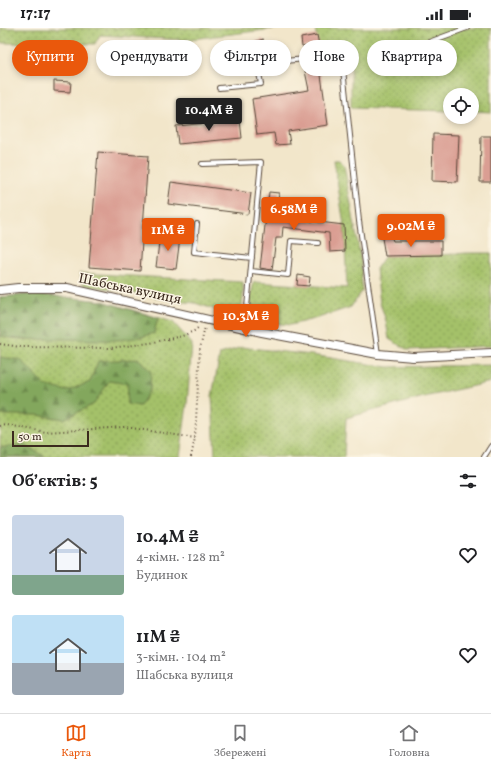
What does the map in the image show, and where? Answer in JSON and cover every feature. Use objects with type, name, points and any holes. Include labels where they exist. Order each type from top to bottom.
[{"type":"street","name":"Шабська вулиця","points":[[0,290],[18,288],[67,288],[245,328],[378,354],[413,357],[491,353]]},
{"type":"lane","points":[[434,40],[467,28]]},
{"type":"lane","points":[[219,88],[261,84],[259,72],[262,63],[328,57],[342,69],[359,220],[378,354]]},
{"type":"lane","points":[[202,164],[261,162],[245,328]]},
{"type":"lane","points":[[197,224],[194,252],[252,258]]},
{"type":"lane","points":[[251,271],[288,275],[291,240],[318,243]]},
{"type":"lane","points":[[484,457],[491,446]]},
{"type":"path","points":[[0,344],[21,347],[110,348],[150,343],[182,336],[194,331],[207,319]]},
{"type":"path","points":[[191,457],[195,438],[200,349],[207,319]]},
{"type":"path","points":[[0,426],[6,425],[46,432],[125,427],[195,438]]},
{"type":"green space","points":[[0,28],[281,28],[184,40],[100,35],[95,44],[88,44],[88,40],[12,40],[12,43],[0,43]]},
{"type":"green space","points":[[315,28],[491,28],[491,112],[479,111],[479,88],[443,88],[443,111],[351,108],[351,76],[359,76],[359,40],[317,40]]},
{"type":"green space","points":[[334,160],[339,160],[344,165],[361,261],[362,291],[351,307],[318,318],[290,325],[265,322],[254,315],[250,298],[254,282],[347,288],[344,225]]},
{"type":"green space","points":[[491,253],[491,346],[408,350],[389,339],[386,321],[380,303],[376,269],[385,256]]},
{"type":"green space","points":[[79,273],[243,282],[243,300],[238,313],[235,316],[195,303],[168,300],[142,294],[84,285]]},
{"type":"green space","points":[[35,294],[102,301],[173,322],[192,344],[187,404],[180,457],[0,457],[0,297]]},
{"type":"green space","points":[[35,294],[102,301],[158,318],[154,333],[132,339],[16,339],[0,336],[0,297]]},
{"type":"green space","points":[[242,347],[312,355],[388,367],[491,365],[491,382],[424,397],[346,418],[344,457],[215,457],[212,396],[220,354]]},
{"type":"green space","points":[[0,357],[21,360],[44,385],[67,391],[90,382],[98,361],[139,359],[151,372],[150,390],[140,406],[127,404],[128,384],[109,381],[94,404],[64,419],[37,415],[0,415]]},
{"type":"green space","points":[[23,444],[45,457],[0,457],[0,448]]},
{"type":"building","points":[[317,35],[318,40],[301,40],[301,38]]},
{"type":"building","points":[[306,76],[321,76],[328,125],[288,131],[290,144],[276,145],[274,133],[257,135],[252,99],[309,90]]},
{"type":"building","points":[[54,81],[71,82],[70,92],[54,91]]},
{"type":"building","points":[[240,120],[242,138],[178,144],[176,126]]},
{"type":"building","points":[[433,134],[459,135],[457,182],[432,181]]},
{"type":"building","points":[[481,136],[491,136],[491,182],[480,182]]},
{"type":"building","points":[[98,152],[148,156],[140,271],[89,267]]},
{"type":"building","points":[[171,182],[251,193],[248,214],[168,204]]},
{"type":"building","points":[[269,192],[279,193],[277,210],[286,211],[285,218],[344,225],[345,251],[330,252],[329,233],[283,227],[282,238],[276,238],[272,270],[260,268]]},
{"type":"building","points":[[160,235],[180,238],[176,269],[156,267]]},
{"type":"building","points":[[391,236],[393,241],[441,241],[441,255],[385,256],[382,238]]},
{"type":"building","points":[[298,275],[310,277],[309,286],[297,285]]}]
